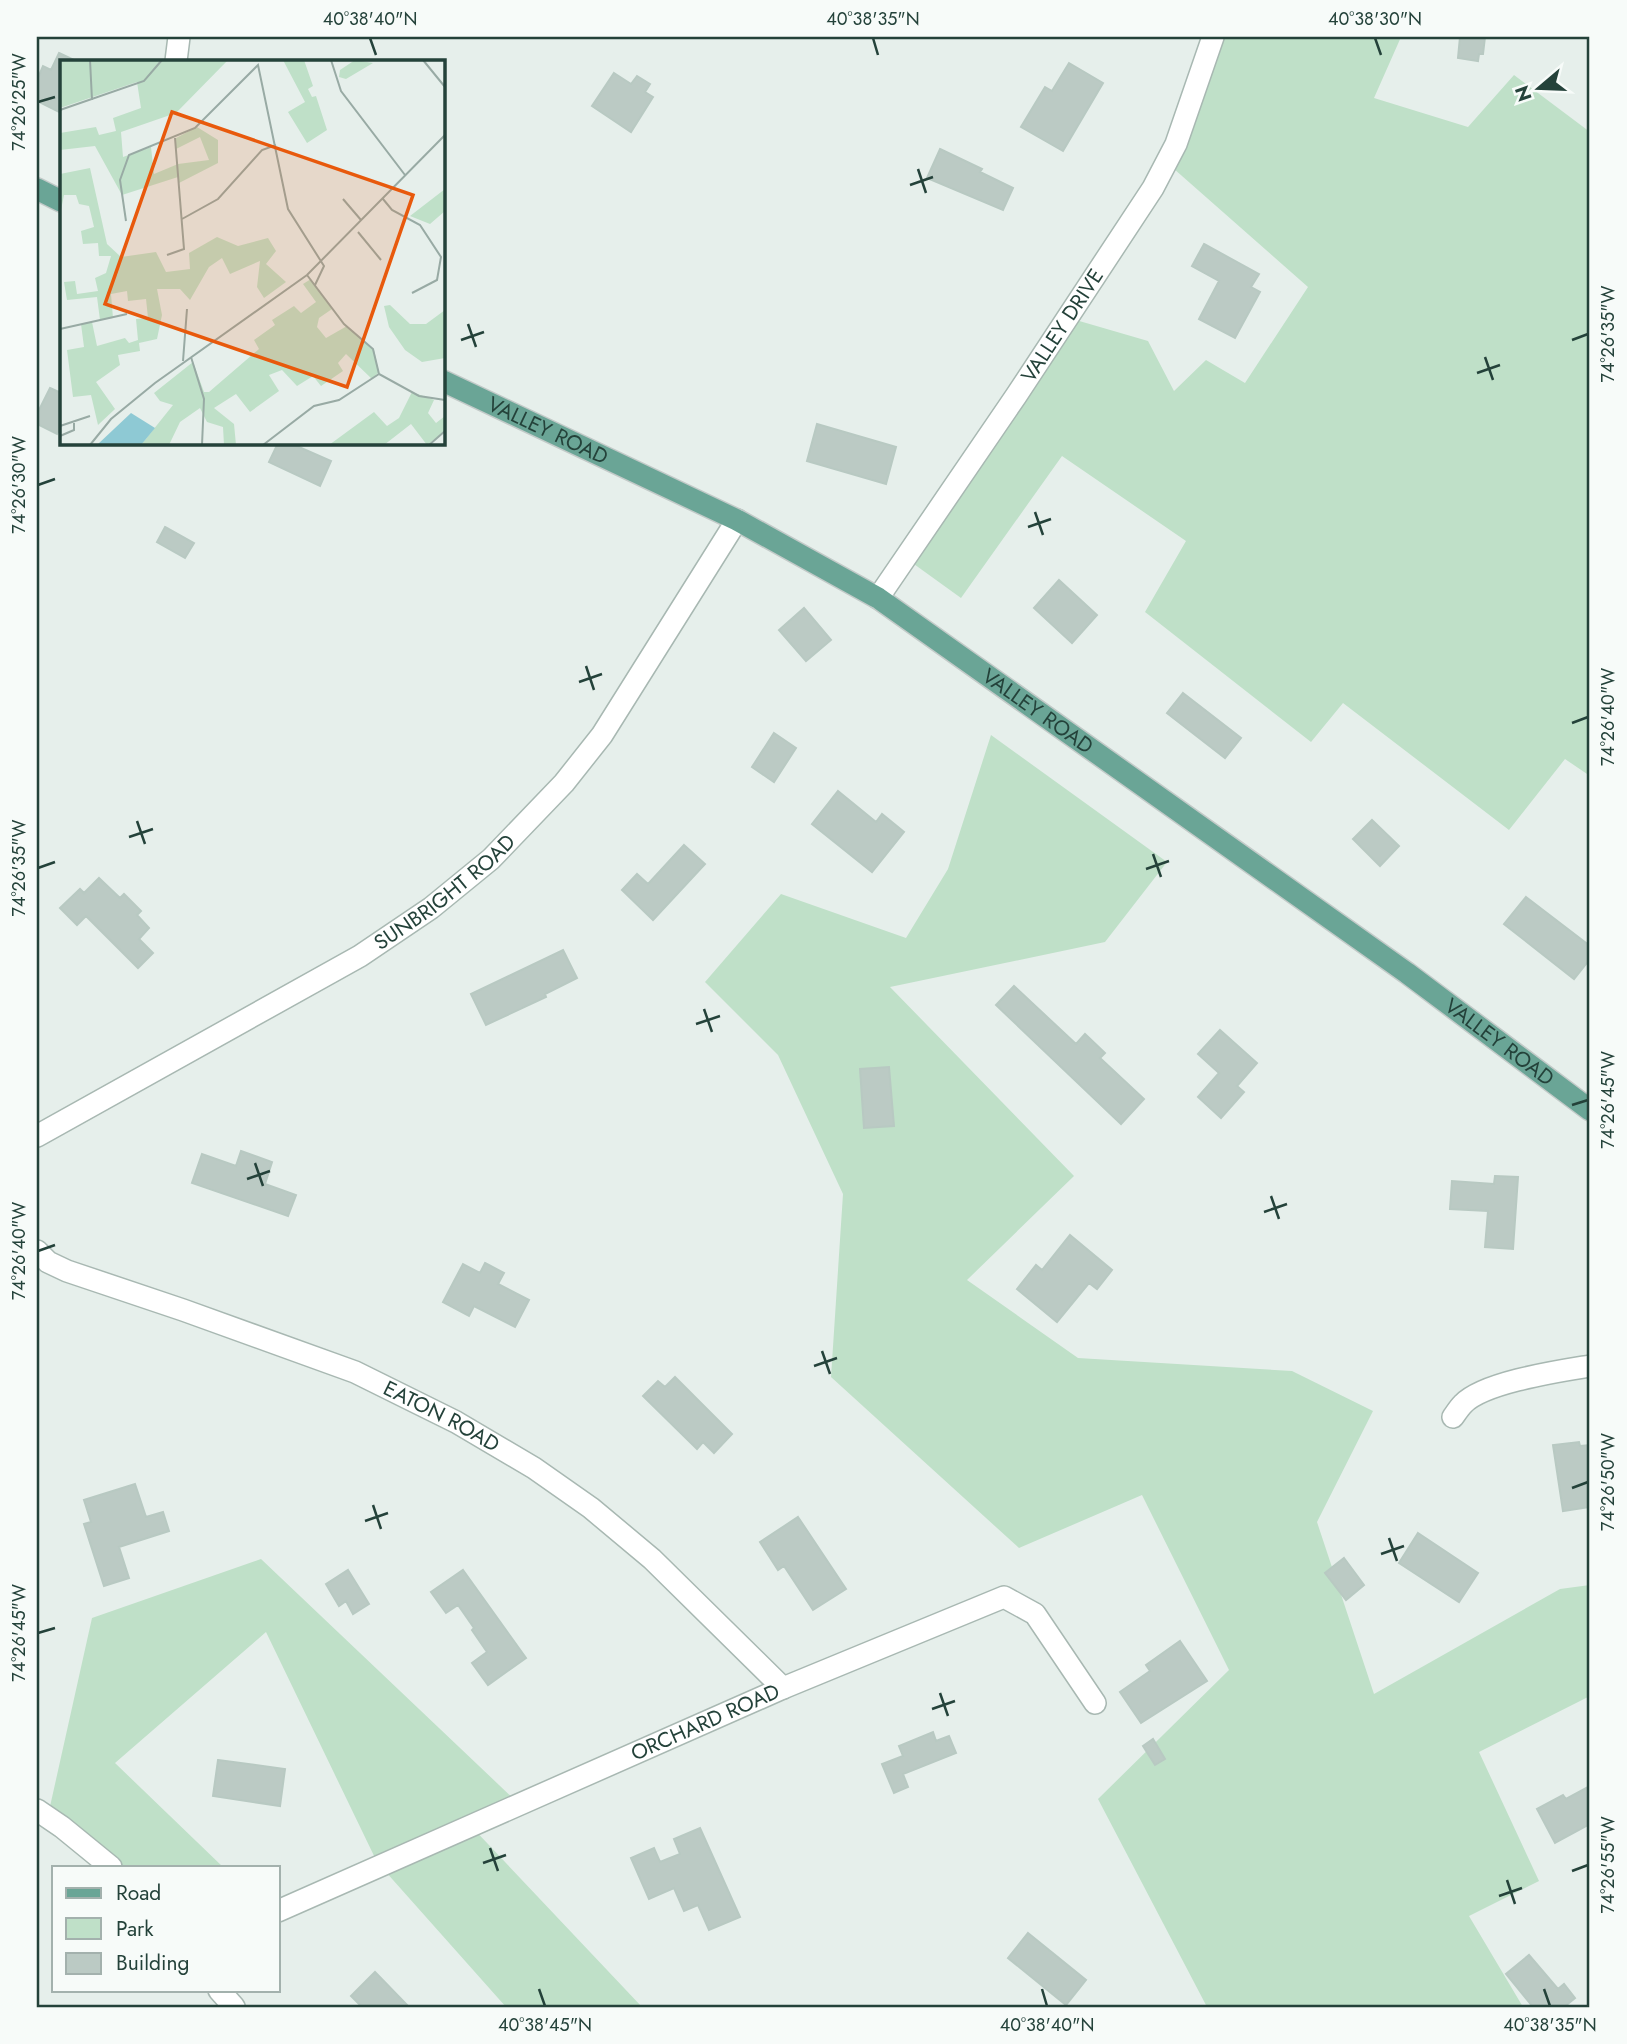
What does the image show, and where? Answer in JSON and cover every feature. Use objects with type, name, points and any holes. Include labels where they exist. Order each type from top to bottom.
[{"type":"main road","points":[[37,189],[60,200]]},
{"type":"main road","name":"VALLEY ROAD","points":[[444,381],[737,520],[878,597],[1407,973],[1590,1110]]},
{"type":"street","points":[[176,60],[179,37]]},
{"type":"street","name":"VALLEY DRIVE","points":[[878,597],[1009,407],[1153,188],[1176,144],[1213,37]]},
{"type":"street","name":"SUNBRIGHT ROAD","points":[[37,1136],[360,956],[431,908],[491,859],[564,783],[602,735],[737,520]]},
{"type":"street","name":"EATON ROAD","points":[[37,1251],[48,1262],[68,1271],[355,1372],[456,1422],[534,1468],[591,1507],[652,1559],[783,1688]]},
{"type":"street","points":[[1453,1417],[1464,1403],[1476,1394],[1558,1371],[1590,1366]]},
{"type":"street","name":"ORCHARD ROAD","points":[[280,1910],[783,1688],[1004,1597],[1035,1614],[1095,1703]]},
{"type":"street","points":[[37,1810],[110,1866]]},
{"type":"street","points":[[221,1992],[234,2007]]},
{"type":"green space","points":[[1216,37],[1401,37],[1374,98],[1468,127],[1514,75],[1590,132],[1590,776],[1565,759],[1509,830],[1343,703],[1311,742],[1145,612],[1186,541],[1062,456],[961,598],[900,554],[1069,318],[1148,341],[1174,391],[1206,360],[1245,383],[1308,287],[1165,161]]},
{"type":"green space","points":[[991,735],[1167,862],[1105,942],[890,987],[1074,1176],[967,1280],[1078,1358],[1292,1371],[1373,1411],[1317,1522],[1374,1694],[1560,1589],[1590,1585],[1590,1696],[1479,1752],[1539,1881],[1469,1916],[1523,2007],[1207,2007],[1098,1799],[1229,1670],[1142,1495],[1019,1548],[831,1377],[843,1194],[778,1055],[705,982],[781,894],[906,938],[948,869]]},
{"type":"green space","points":[[261,1559],[518,1803],[469,1824],[642,2007],[506,2007],[377,1862],[266,1632],[115,1763],[222,1866],[109,1866],[49,1811],[92,1618]]},
{"type":"building","points":[[1460,37],[1485,37],[1483,54],[1479,54],[1478,61],[1458,58]]},
{"type":"building","points":[[59,53],[74,60],[60,60],[60,112],[37,101],[37,80],[43,66],[51,70]]},
{"type":"building","points":[[1069,63],[1103,83],[1063,151],[1021,127],[1045,87],[1052,91]]},
{"type":"building","points":[[614,73],[631,84],[637,76],[650,84],[645,92],[653,97],[631,132],[592,106]]},
{"type":"building","points":[[940,149],[982,169],[980,172],[1013,188],[1003,210],[927,178]]},
{"type":"building","points":[[1204,244],[1259,274],[1251,287],[1260,292],[1235,338],[1199,319],[1219,281],[1192,266]]},
{"type":"building","points":[[50,388],[60,393],[60,428],[57,434],[37,424],[37,414]]},
{"type":"building","points":[[817,424],[896,447],[886,484],[807,461]]},
{"type":"building","points":[[278,444],[292,444],[331,461],[320,486],[269,462]]},
{"type":"building","points":[[165,527],[194,543],[185,558],[157,542]]},
{"type":"building","points":[[1059,580],[1097,615],[1072,643],[1034,608]]},
{"type":"building","points":[[804,608],[831,640],[806,661],[779,630]]},
{"type":"building","points":[[1183,693],[1241,738],[1225,758],[1167,713]]},
{"type":"building","points":[[774,733],[796,748],[774,782],[752,767]]},
{"type":"building","points":[[838,791],[876,822],[882,814],[904,832],[872,872],[812,824]]},
{"type":"building","points":[[1372,820],[1399,846],[1380,866],[1353,839]]},
{"type":"building","points":[[684,845],[705,864],[653,920],[622,890],[637,874],[648,884]]},
{"type":"building","points":[[99,878],[120,898],[124,894],[141,911],[137,915],[149,928],[139,939],[153,953],[138,968],[86,916],[77,925],[60,908],[80,889],[84,893]]},
{"type":"building","points":[[1526,897],[1590,946],[1590,959],[1574,979],[1504,924]]},
{"type":"building","points":[[563,950],[577,978],[545,994],[546,997],[486,1025],[471,994]]},
{"type":"building","points":[[1014,986],[1076,1044],[1085,1034],[1105,1053],[1100,1058],[1144,1099],[1121,1124],[996,1005]]},
{"type":"building","points":[[1220,1030],[1257,1063],[1237,1086],[1244,1092],[1221,1118],[1198,1097],[1219,1073],[1198,1054]]},
{"type":"building","points":[[889,1067],[894,1126],[864,1128],[860,1069]]},
{"type":"building","points":[[241,1151],[272,1162],[265,1184],[296,1195],[288,1216],[192,1183],[202,1154],[236,1166]]},
{"type":"building","points":[[1495,1176],[1518,1177],[1513,1249],[1485,1247],[1488,1211],[1450,1209],[1452,1181],[1494,1184]]},
{"type":"building","points":[[1070,1235],[1112,1270],[1097,1289],[1089,1283],[1057,1322],[1017,1289],[1036,1265],[1042,1270]]},
{"type":"building","points":[[485,1263],[504,1273],[498,1284],[529,1300],[515,1327],[474,1306],[469,1316],[443,1302],[463,1264],[480,1273]]},
{"type":"building","points":[[675,1377],[732,1434],[714,1453],[703,1442],[697,1449],[643,1396],[658,1381],[665,1387]]},
{"type":"building","points":[[1579,1442],[1580,1446],[1590,1445],[1590,1507],[1563,1511],[1553,1445]]},
{"type":"building","points":[[135,1484],[146,1517],[163,1512],[169,1531],[119,1547],[129,1578],[104,1586],[84,1524],[91,1522],[84,1500]]},
{"type":"building","points":[[798,1517],[846,1589],[813,1610],[784,1566],[778,1570],[760,1542]]},
{"type":"building","points":[[1418,1533],[1478,1573],[1459,1602],[1399,1563]]},
{"type":"building","points":[[1344,1558],[1364,1585],[1346,1600],[1325,1573]]},
{"type":"building","points":[[348,1570],[369,1604],[353,1614],[346,1601],[339,1606],[326,1584]]},
{"type":"building","points":[[463,1570],[526,1658],[488,1685],[472,1663],[487,1652],[472,1630],[474,1628],[458,1605],[446,1613],[431,1592]]},
{"type":"building","points":[[1180,1641],[1207,1681],[1141,1723],[1120,1692],[1150,1671],[1146,1665]]},
{"type":"building","points":[[933,1732],[936,1741],[949,1736],[956,1753],[903,1774],[908,1787],[894,1793],[882,1764],[903,1756],[899,1746]]},
{"type":"building","points":[[1153,1739],[1165,1759],[1155,1765],[1143,1746]]},
{"type":"building","points":[[218,1760],[285,1769],[280,1806],[213,1796]]},
{"type":"building","points":[[1590,1786],[1590,1824],[1555,1843],[1537,1809],[1563,1795],[1566,1799]]},
{"type":"building","points":[[700,1828],[740,1917],[709,1930],[698,1905],[684,1911],[674,1888],[649,1899],[631,1858],[654,1848],[660,1862],[680,1854],[674,1839]]},
{"type":"building","points":[[1028,1933],[1086,1980],[1066,2005],[1008,1958]]},
{"type":"building","points":[[1529,1955],[1558,1989],[1564,1984],[1575,1998],[1564,2007],[1533,2007],[1506,1974]]},
{"type":"building","points":[[375,1972],[409,2007],[362,2007],[351,1996]]}]
